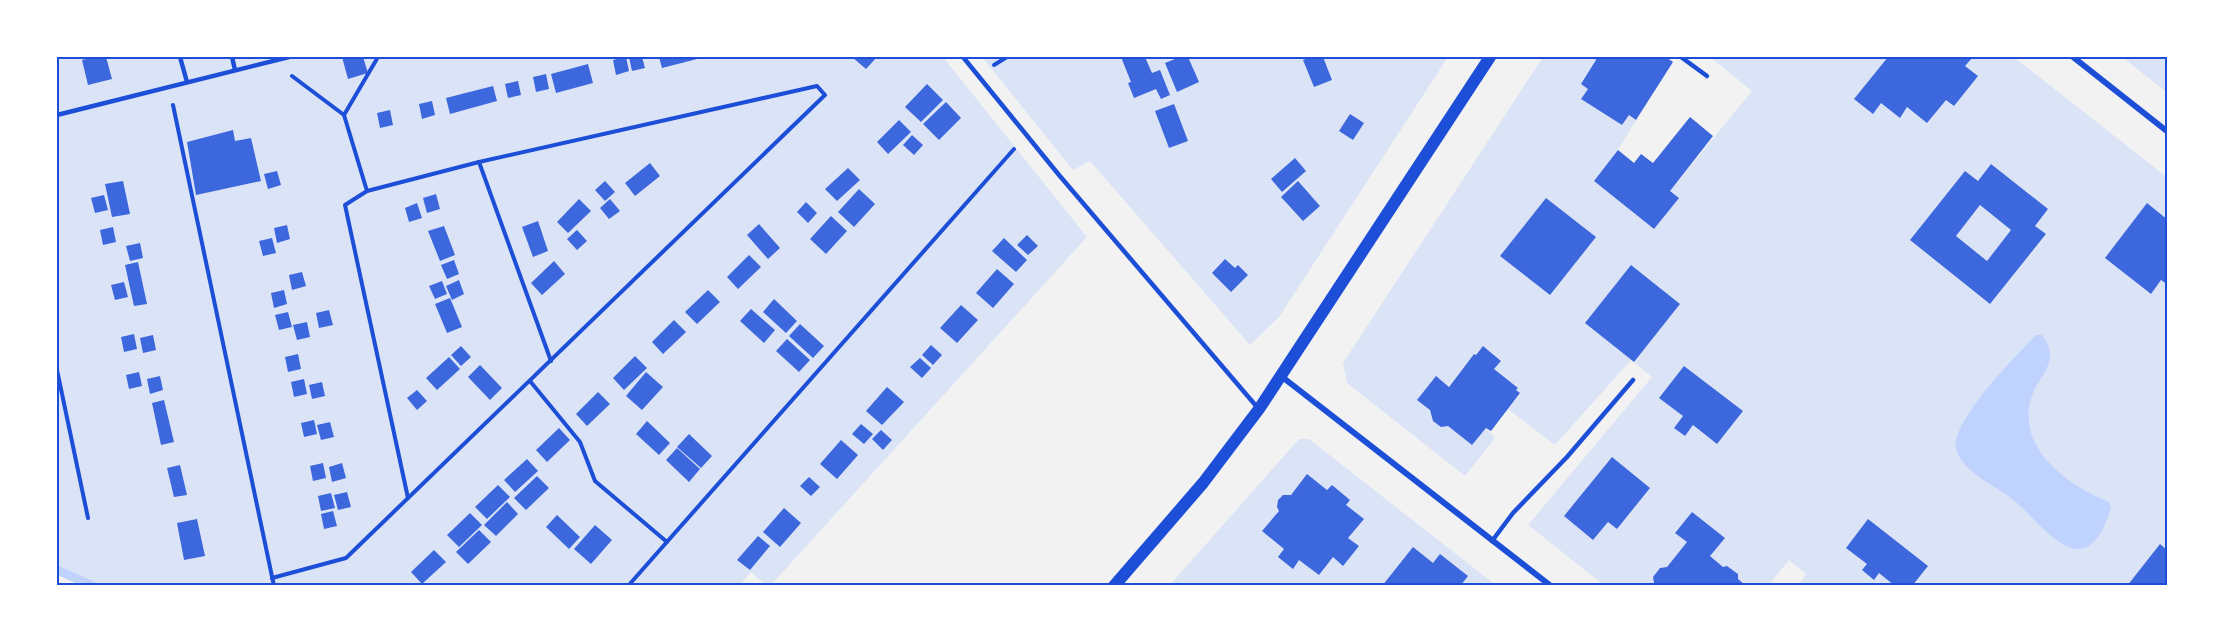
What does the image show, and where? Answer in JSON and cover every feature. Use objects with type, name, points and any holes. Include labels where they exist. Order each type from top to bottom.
[{"type":"main road","points":[[1114,586],[1203,483],[1259,409],[1490,57]]},
{"type":"street","points":[[2073,57],[2168,132]]},
{"type":"street","points":[[1281,376],[1551,586]]},
{"type":"lane","points":[[180,57],[186,82]]},
{"type":"lane","points":[[232,57],[235,70]]},
{"type":"lane","points":[[57,115],[289,57]]},
{"type":"lane","points":[[963,57],[1259,409]]},
{"type":"lane","points":[[1680,57],[1707,76]]},
{"type":"lane","points":[[1492,541],[1513,513],[1566,457],[1633,380]]},
{"type":"path","points":[[344,115],[378,57]]},
{"type":"path","points":[[273,61],[344,115],[367,191]]},
{"type":"path","points":[[170,86],[274,586]]},
{"type":"path","points":[[272,578],[346,558],[408,499],[825,95],[818,87],[479,162],[367,191],[345,205],[408,499]]},
{"type":"path","points":[[628,586],[1015,148],[1030,138]]},
{"type":"path","points":[[479,162],[551,360]]},
{"type":"path","points":[[57,370],[88,518]]},
{"type":"path","points":[[530,381],[580,442],[595,481],[667,542]]},
{"type":"shaded area","points":[[57,57],[943,57],[1087,237],[770,586],[751,572],[739,586],[103,586],[57,566]]},
{"type":"shaded area","points":[[982,57],[1448,57],[1279,317],[1250,345],[1090,161],[1073,170]]},
{"type":"shaded area","points":[[1543,57],[1595,57],[1588,89],[1581,99],[1622,125],[1629,115],[1636,120],[1618,150],[1594,181],[1654,229],[1670,191],[1752,91],[1710,57],[2014,57],[2168,178],[2167,219],[2147,203],[2106,257],[2150,294],[2161,280],[2168,285],[2168,551],[2159,545],[2127,586],[1797,586],[1806,574],[1789,560],[1768,586],[1746,586],[1738,579],[1738,574],[1727,566],[1723,567],[1710,556],[1724,538],[1692,512],[1675,532],[1687,542],[1667,567],[1660,568],[1653,577],[1652,586],[1605,586],[1528,525],[1652,377],[1634,362],[1680,304],[1631,265],[1585,323],[1631,360],[1555,445],[1508,409],[1520,394],[1516,390],[1518,388],[1494,369],[1501,361],[1483,346],[1476,355],[1474,354],[1429,411],[1432,413],[1433,421],[1441,427],[1448,426],[1472,445],[1486,428],[1495,438],[1465,476],[1347,383],[1343,363]],"holes":[[[1991,164],[2048,209],[2035,226],[2046,235],[1990,304],[1910,240],[1965,171],[1978,181]],[[1546,198],[1596,237],[1550,295],[1500,256]],[[1684,366],[1743,411],[1717,444],[1693,425],[1685,436],[1674,428],[1683,416],[1660,398]],[[1612,457],[1650,488],[1617,529],[1608,522],[1593,540],[1564,516]]]},
{"type":"shaded area","points":[[2122,57],[2168,57],[2168,93]]},
{"type":"shaded area","points":[[1980,205],[2011,230],[1987,261],[1956,236]]},
{"type":"shaded area","points":[[1299,439],[1309,439],[1497,586],[1169,586]]},
{"type":"water","points":[[2036,335],[2042,335],[2050,354],[2049,362],[2030,402],[2029,420],[2032,436],[2050,464],[2078,487],[2109,502],[2111,509],[2096,540],[2085,548],[2070,548],[2054,538],[2017,503],[1965,465],[1956,450],[1956,440],[1969,413],[1990,384]]},
{"type":"building","points":[[106,57],[112,79],[88,85],[82,60]]},
{"type":"building","points":[[342,57],[363,57],[368,73],[348,79]]},
{"type":"building","points":[[626,57],[629,71],[616,75],[613,60]]},
{"type":"building","points":[[629,57],[642,57],[645,68],[632,71]]},
{"type":"building","points":[[659,57],[701,57],[701,58],[662,68]]},
{"type":"building","points":[[852,57],[877,57],[866,69]]},
{"type":"building","points":[[1121,57],[1145,57],[1152,73],[1160,70],[1170,95],[1161,99],[1156,89],[1134,98],[1128,83],[1131,82]]},
{"type":"building","points":[[1180,57],[1188,57],[1199,82],[1177,92],[1165,63]]},
{"type":"building","points":[[1310,57],[1323,57],[1332,80],[1314,87],[1303,60]]},
{"type":"building","points":[[1595,57],[1666,57],[1673,62],[1636,120],[1629,115],[1622,125],[1581,99],[1588,89],[1581,84],[1596,60]]},
{"type":"building","points":[[1888,57],[1973,57],[1965,66],[1978,76],[1954,106],[1946,100],[1927,123],[1907,107],[1900,118],[1881,103],[1873,114],[1854,99]]},
{"type":"building","points":[[588,64],[593,83],[556,93],[551,74]]},
{"type":"building","points":[[546,74],[549,89],[536,92],[533,77]]},
{"type":"building","points":[[518,81],[521,95],[508,98],[505,84]]},
{"type":"building","points":[[927,84],[943,100],[921,122],[905,107]]},
{"type":"building","points":[[493,86],[497,101],[450,114],[446,98]]},
{"type":"building","points":[[432,101],[435,115],[422,119],[419,104]]},
{"type":"building","points":[[946,102],[961,118],[939,140],[923,124]]},
{"type":"building","points":[[1174,104],[1188,141],[1169,148],[1155,111]]},
{"type":"building","points":[[390,110],[393,125],[380,128],[377,113]]},
{"type":"building","points":[[1350,114],[1364,123],[1353,140],[1339,131]]},
{"type":"building","points":[[1690,117],[1713,136],[1670,191],[1679,198],[1654,229],[1594,181],[1618,150],[1634,163],[1641,154],[1653,163]]},
{"type":"building","points":[[899,120],[911,132],[888,154],[877,142]]},
{"type":"building","points":[[233,130],[235,141],[251,138],[261,181],[196,195],[187,142]]},
{"type":"building","points":[[912,135],[923,145],[914,155],[903,145]]},
{"type":"building","points":[[1295,158],[1306,171],[1282,192],[1271,179]]},
{"type":"building","points":[[650,163],[660,176],[635,196],[625,183]]},
{"type":"building","points":[[1991,164],[2048,209],[2035,226],[2046,234],[1990,304],[1910,240],[1965,171],[1978,181]],"holes":[[[1980,205],[2011,230],[1987,261],[1956,236]]]},
{"type":"building","points":[[848,168],[860,180],[837,201],[825,189]]},
{"type":"building","points":[[277,171],[281,185],[268,189],[264,174]]},
{"type":"building","points":[[123,181],[130,214],[112,217],[105,184]]},
{"type":"building","points":[[605,181],[615,192],[605,201],[595,190]]},
{"type":"building","points":[[1298,181],[1320,206],[1303,221],[1281,197]]},
{"type":"building","points":[[859,189],[875,204],[854,227],[838,212]]},
{"type":"building","points":[[436,194],[440,209],[427,213],[423,198]]},
{"type":"building","points":[[104,195],[108,210],[95,213],[91,198]]},
{"type":"building","points":[[1546,198],[1596,237],[1550,295],[1500,256]]},
{"type":"building","points":[[579,199],[591,211],[568,233],[557,222]]},
{"type":"building","points":[[610,199],[620,211],[609,219],[600,208]]},
{"type":"building","points":[[806,202],[817,213],[808,223],[797,212]]},
{"type":"building","points":[[417,203],[422,218],[409,222],[405,208]]},
{"type":"building","points":[[2147,203],[2168,220],[2168,285],[2161,280],[2151,294],[2105,258]]},
{"type":"building","points":[[831,216],[847,231],[826,254],[810,239]]},
{"type":"building","points":[[538,221],[548,251],[533,257],[522,227]]},
{"type":"building","points":[[759,224],[780,248],[768,259],[747,235]]},
{"type":"building","points":[[287,225],[290,239],[277,243],[274,228]]},
{"type":"building","points":[[444,226],[455,255],[440,261],[428,231]]},
{"type":"building","points":[[113,227],[116,242],[103,245],[100,230]]},
{"type":"building","points":[[577,230],[587,241],[577,250],[567,239]]},
{"type":"building","points":[[1027,235],[1038,246],[1028,255],[1017,245]]},
{"type":"building","points":[[272,238],[276,253],[263,256],[259,241]]},
{"type":"building","points":[[1004,238],[1027,260],[1016,272],[992,251]]},
{"type":"building","points":[[140,243],[143,258],[130,261],[126,246]]},
{"type":"building","points":[[749,255],[761,267],[738,289],[727,277]]},
{"type":"building","points":[[1225,259],[1235,268],[1238,265],[1248,275],[1231,292],[1212,273]]},
{"type":"building","points":[[454,260],[459,274],[447,279],[441,265]]},
{"type":"building","points":[[554,261],[565,274],[542,295],[531,283]]},
{"type":"building","points":[[138,262],[147,304],[134,306],[125,265]]},
{"type":"building","points":[[1631,265],[1680,304],[1634,362],[1585,323]]},
{"type":"building","points":[[997,269],[1014,284],[993,308],[976,293]]},
{"type":"building","points":[[302,272],[306,286],[292,290],[289,275]]},
{"type":"building","points":[[459,280],[464,294],[452,300],[446,286]]},
{"type":"building","points":[[442,281],[447,294],[435,299],[429,286]]},
{"type":"building","points":[[124,282],[128,297],[115,300],[111,285]]},
{"type":"building","points":[[284,290],[287,304],[274,308],[271,293]]},
{"type":"building","points":[[708,290],[720,302],[697,324],[685,312]]},
{"type":"building","points":[[450,298],[462,327],[447,333],[435,304]]},
{"type":"building","points":[[774,299],[797,321],[786,333],[763,312]]},
{"type":"building","points":[[961,305],[978,320],[957,343],[940,328]]},
{"type":"building","points":[[751,309],[775,330],[764,343],[740,321]]},
{"type":"building","points":[[329,310],[333,325],[319,328],[316,313]]},
{"type":"building","points":[[288,312],[292,327],[279,330],[275,315]]},
{"type":"building","points":[[674,320],[686,332],[663,354],[652,342]]},
{"type":"building","points":[[307,322],[310,337],[297,340],[293,325]]},
{"type":"building","points":[[800,324],[824,346],[813,358],[789,336]]},
{"type":"building","points":[[134,334],[137,349],[124,352],[121,337]]},
{"type":"building","points":[[153,335],[156,350],[143,353],[140,338]]},
{"type":"building","points":[[787,339],[810,360],[799,372],[776,351]]},
{"type":"building","points":[[931,345],[942,355],[933,365],[922,355]]},
{"type":"building","points":[[461,346],[471,357],[461,366],[451,355]]},
{"type":"building","points":[[1483,346],[1501,361],[1494,369],[1518,388],[1516,390],[1520,393],[1491,431],[1486,428],[1472,445],[1448,426],[1441,427],[1433,421],[1430,410],[1417,400],[1436,376],[1449,387],[1474,354],[1476,355]]},
{"type":"building","points":[[298,354],[301,369],[288,372],[285,357]]},
{"type":"building","points":[[635,356],[647,368],[624,390],[613,378]]},
{"type":"building","points":[[449,357],[460,369],[437,390],[426,378]]},
{"type":"building","points":[[920,358],[931,368],[922,378],[910,367]]},
{"type":"building","points":[[480,365],[502,388],[490,400],[468,377]]},
{"type":"building","points":[[1684,366],[1743,411],[1717,444],[1693,425],[1685,436],[1674,428],[1683,416],[1659,398]]},
{"type":"building","points":[[139,372],[142,386],[129,389],[126,375]]},
{"type":"building","points":[[646,372],[663,387],[642,410],[626,396]]},
{"type":"building","points":[[160,376],[163,390],[150,394],[147,379]]},
{"type":"building","points":[[304,379],[307,394],[294,397],[291,382]]},
{"type":"building","points":[[322,382],[325,396],[312,399],[309,385]]},
{"type":"building","points":[[887,387],[904,402],[882,425],[866,411]]},
{"type":"building","points":[[417,390],[427,401],[417,410],[407,398]]},
{"type":"building","points":[[598,392],[610,404],[587,426],[576,414]]},
{"type":"building","points":[[164,400],[174,442],[161,445],[152,403]]},
{"type":"building","points":[[314,420],[317,434],[304,437],[301,423]]},
{"type":"building","points":[[647,421],[670,443],[659,455],[636,434]]},
{"type":"building","points":[[330,422],[334,437],[321,440],[317,425]]},
{"type":"building","points":[[861,424],[873,434],[864,444],[852,434]]},
{"type":"building","points":[[559,428],[570,440],[547,462],[536,450]]},
{"type":"building","points":[[881,430],[892,440],[883,450],[872,439]]},
{"type":"building","points":[[689,434],[712,456],[701,468],[677,447]]},
{"type":"building","points":[[841,440],[858,455],[837,479],[820,464]]},
{"type":"building","points":[[677,448],[700,469],[689,482],[666,460]]},
{"type":"building","points":[[1612,457],[1650,488],[1617,529],[1608,522],[1593,540],[1564,516]]},
{"type":"building","points":[[527,459],[538,471],[515,492],[504,480]]},
{"type":"building","points":[[323,463],[326,478],[313,481],[310,466]]},
{"type":"building","points":[[342,463],[346,478],[332,482],[329,467]]},
{"type":"building","points":[[180,465],[187,495],[174,497],[167,468]]},
{"type":"building","points":[[1307,474],[1327,490],[1332,485],[1350,500],[1346,505],[1364,519],[1348,538],[1359,546],[1343,566],[1333,557],[1319,575],[1299,560],[1293,569],[1278,557],[1284,549],[1262,531],[1279,511],[1278,500],[1283,495],[1291,495]]},
{"type":"building","points":[[537,476],[549,488],[526,510],[514,498]]},
{"type":"building","points":[[809,477],[820,487],[811,496],[800,486]]},
{"type":"building","points":[[498,485],[510,497],[487,519],[475,507]]},
{"type":"building","points":[[347,492],[351,507],[338,510],[334,495]]},
{"type":"building","points":[[331,493],[335,508],[321,511],[318,496]]},
{"type":"building","points":[[507,502],[518,514],[496,536],[484,525]]},
{"type":"building","points":[[784,508],[801,523],[780,547],[763,532]]},
{"type":"building","points":[[333,511],[337,526],[324,529],[321,514]]},
{"type":"building","points":[[1692,512],[1725,538],[1710,556],[1723,567],[1727,566],[1738,574],[1738,579],[1746,586],[1652,586],[1653,577],[1660,568],[1667,567],[1687,542],[1675,533]]},
{"type":"building","points":[[470,513],[482,525],[459,547],[447,535]]},
{"type":"building","points":[[557,515],[580,537],[569,549],[546,527]]},
{"type":"building","points":[[197,519],[205,556],[184,560],[177,523]]},
{"type":"building","points":[[1868,519],[1928,566],[1912,586],[1895,586],[1879,573],[1874,580],[1862,570],[1867,564],[1846,548]]},
{"type":"building","points":[[595,525],[612,540],[591,564],[574,549]]},
{"type":"building","points":[[479,530],[491,542],[468,564],[456,552]]},
{"type":"building","points":[[758,536],[770,546],[750,570],[737,560]]},
{"type":"building","points":[[2160,544],[2168,551],[2168,586],[2127,586]]},
{"type":"building","points":[[1413,547],[1433,563],[1440,554],[1468,576],[1461,585],[1463,586],[1382,586]]},
{"type":"building","points":[[434,550],[446,562],[422,584],[411,572]]},
{"type":"waterway","points":[[57,570],[93,586]]}]
